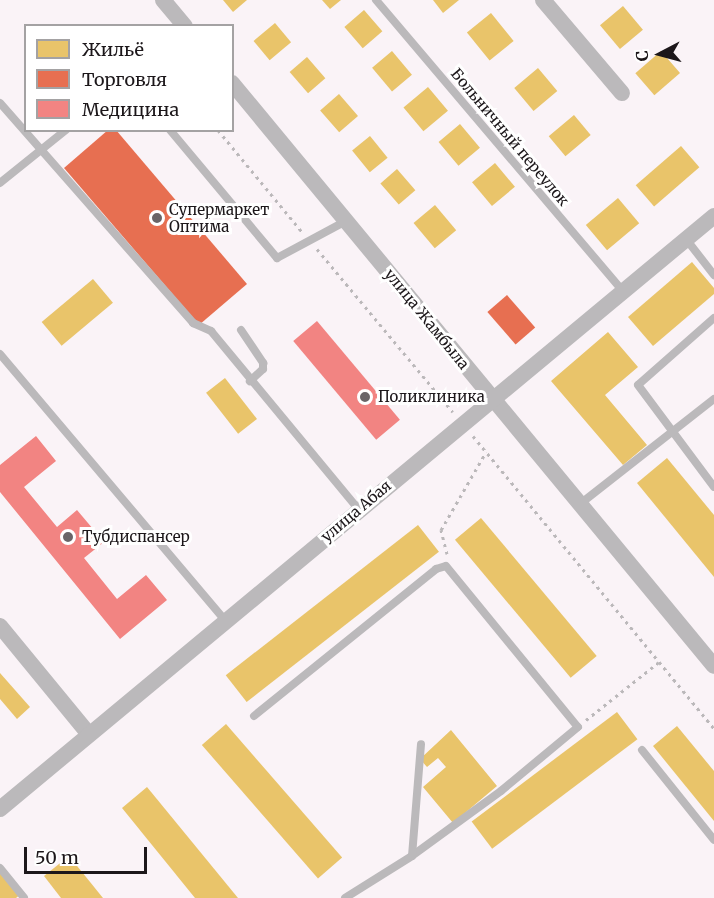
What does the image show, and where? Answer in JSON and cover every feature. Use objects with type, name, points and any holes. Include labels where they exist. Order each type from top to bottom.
[{"type":"street","points":[[163,0],[177,23]]},
{"type":"street","points":[[543,0],[622,93]]},
{"type":"street","name":"улица Жамбыла","points":[[234,85],[714,666]]},
{"type":"street","name":"улица Абая","points":[[0,809],[88,733],[714,216]]},
{"type":"street","points":[[0,626],[88,733]]},
{"type":"lane","name":"Больничный переулок","points":[[376,0],[622,291]]},
{"type":"lane","points":[[0,103],[41,153],[193,323],[209,328],[250,381],[358,509]]},
{"type":"lane","points":[[0,183],[41,153],[64,132]]},
{"type":"lane","points":[[172,132],[277,258],[346,221]]},
{"type":"lane","points":[[686,239],[714,276]]},
{"type":"lane","points":[[714,318],[639,383],[670,431],[714,487]]},
{"type":"lane","points":[[241,330],[263,363],[263,369],[250,381]]},
{"type":"lane","points":[[0,354],[225,620]]},
{"type":"lane","points":[[580,504],[670,431],[714,399]]},
{"type":"lane","points":[[254,716],[436,569],[451,568],[578,727],[501,791],[412,856],[345,898]]},
{"type":"lane","points":[[412,856],[421,744]]},
{"type":"lane","points":[[642,750],[714,840]]},
{"type":"lane","points":[[0,868],[24,898]]},
{"type":"path","points":[[451,568],[441,530],[486,452]]},
{"type":"path","points":[[578,727],[659,662]]},
{"type":"building: Жильё","points":[[223,0],[247,0],[233,12]]},
{"type":"building: Жильё","points":[[322,0],[341,0],[330,9]]},
{"type":"building: Жильё","points":[[433,0],[459,0],[443,13]]},
{"type":"building: Жильё","points":[[623,6],[643,30],[620,49],[600,25]]},
{"type":"building: Жильё","points":[[364,10],[382,31],[363,48],[344,27]]},
{"type":"building: Жильё","points":[[491,13],[514,41],[490,60],[467,33]]},
{"type":"building: Жильё","points":[[275,23],[291,42],[270,60],[254,41]]},
{"type":"building: Жильё","points":[[392,51],[412,75],[392,91],[372,68]]},
{"type":"building: Жильё","points":[[661,51],[680,73],[654,95],[635,73]]},
{"type":"building: Жильё","points":[[307,57],[325,78],[308,93],[290,72]]},
{"type":"building: Жильё","points":[[538,68],[557,91],[534,111],[514,88]]},
{"type":"building: Жильё","points":[[428,87],[448,111],[423,131],[403,108]]},
{"type":"building: Жильё","points":[[339,94],[358,116],[339,132],[320,110]]},
{"type":"building: Жильё","points":[[574,115],[591,135],[565,156],[549,136]]},
{"type":"building: Жильё","points":[[460,124],[480,148],[458,166],[439,142]]},
{"type":"building: Жильё","points":[[370,136],[388,158],[370,172],[352,150]]},
{"type":"building: Жильё","points":[[681,146],[699,167],[654,206],[636,185]]},
{"type":"building: Жильё","points":[[495,163],[515,187],[492,206],[472,182]]},
{"type":"building: Жильё","points":[[397,169],[415,190],[399,205],[380,183]]},
{"type":"building: Жильё","points":[[618,198],[639,223],[607,250],[586,225]]},
{"type":"building: Жильё","points":[[435,205],[456,230],[435,248],[414,223]]},
{"type":"building: Жильё","points":[[692,262],[714,288],[714,294],[653,346],[628,317]]},
{"type":"building: Жильё","points":[[93,279],[113,303],[62,346],[42,322]]},
{"type":"building: Жильё","points":[[608,332],[638,367],[605,395],[647,445],[623,465],[551,381]]},
{"type":"building: Жильё","points":[[225,378],[257,419],[238,434],[206,393]]},
{"type":"building: Жильё","points":[[667,458],[714,515],[714,577],[637,483]]},
{"type":"building: Жильё","points":[[481,518],[597,656],[571,678],[455,540]]},
{"type":"building: Жильё","points":[[418,525],[439,552],[247,702],[226,675]]},
{"type":"building: Жильё","points":[[0,673],[30,707],[17,719],[0,699]]},
{"type":"building: Жильё","points":[[617,712],[637,739],[492,849],[472,822]]},
{"type":"building: Жильё","points":[[226,724],[342,858],[318,879],[202,745]]},
{"type":"building: Жильё","points":[[677,726],[714,771],[714,821],[653,746]]},
{"type":"building: Жильё","points":[[451,730],[497,786],[453,823],[423,787],[446,767],[438,758],[427,767],[420,759]]},
{"type":"building: Жильё","points":[[147,787],[238,898],[195,898],[122,808]]},
{"type":"building: Жильё","points":[[69,856],[103,898],[61,898],[44,876]]},
{"type":"building: Жильё","points":[[0,869],[21,894],[16,898],[0,898]]},
{"type":"building: Торговля","points":[[106,132],[118,132],[247,284],[199,325],[64,168]]},
{"type":"building: Торговля","points":[[507,295],[535,327],[516,345],[487,312]]},
{"type":"building: Медицина","points":[[317,321],[400,420],[376,440],[293,341]]},
{"type":"building: Медицина","points":[[36,436],[56,461],[24,487],[57,527],[77,510],[104,542],[84,558],[117,599],[146,575],[167,600],[120,639],[0,492],[0,465]]},
{"type":"place","name":"Супермаркет Оптима","points":[[157,218]]},
{"type":"place","name":"Поликлиника","points":[[365,397]]},
{"type":"place","name":"Тубдиспансер","points":[[68,537]]}]
